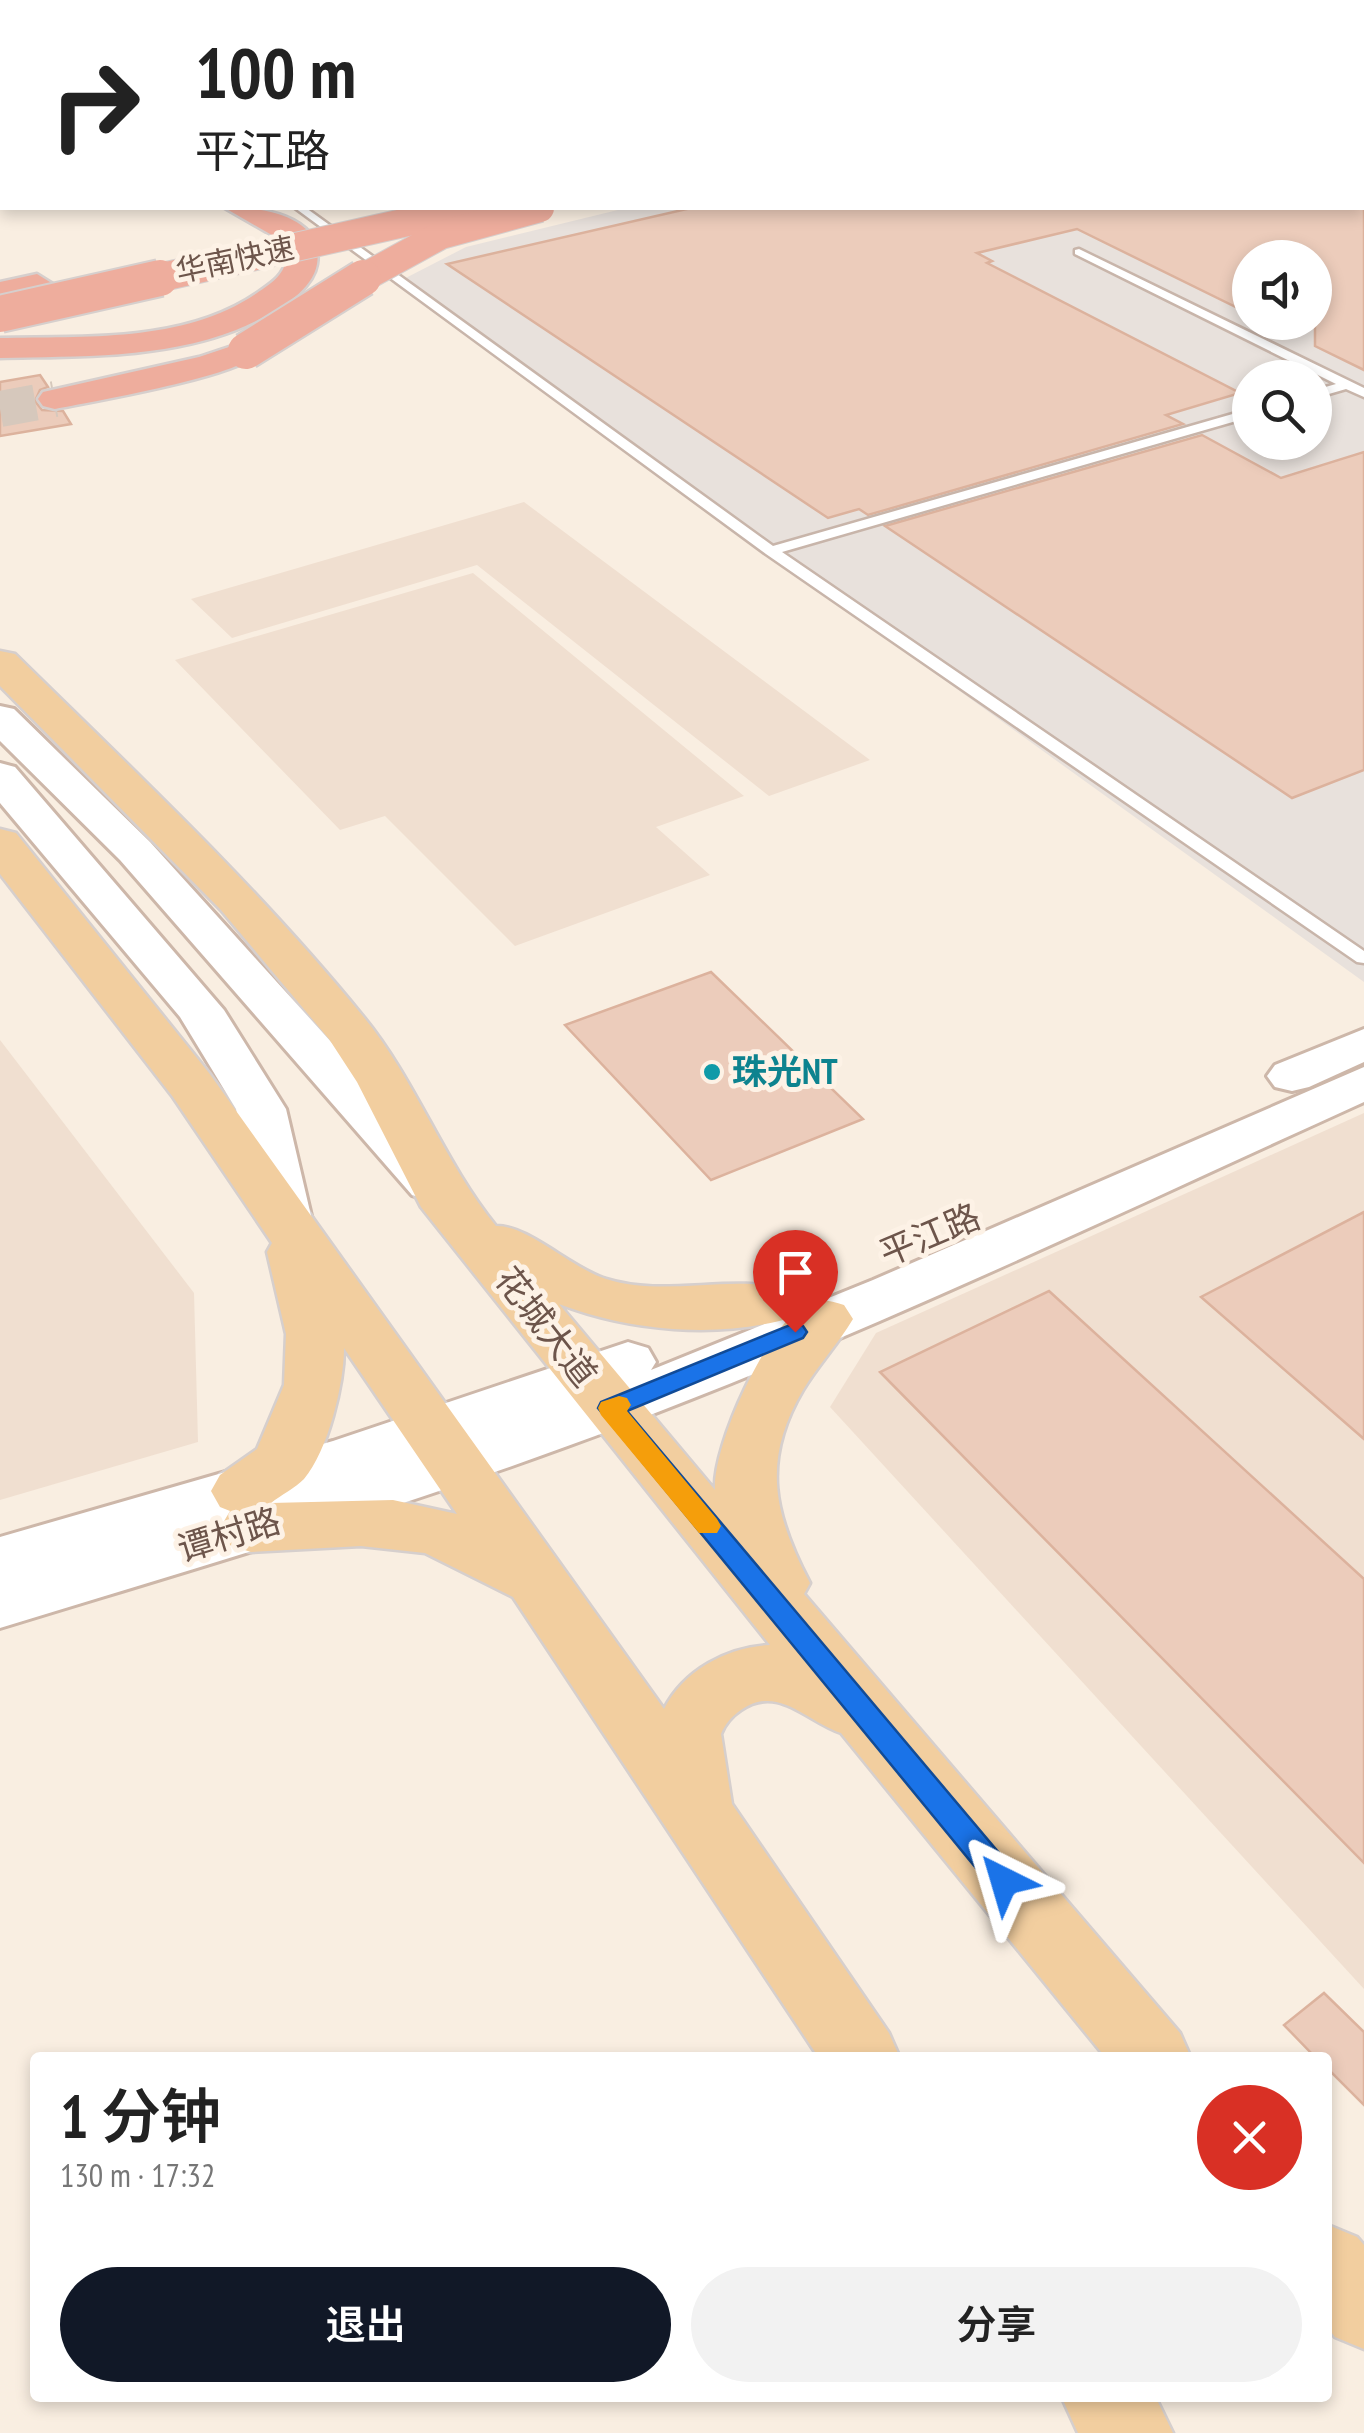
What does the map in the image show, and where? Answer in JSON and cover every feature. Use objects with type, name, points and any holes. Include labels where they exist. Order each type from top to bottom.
[{"type":"highway","points":[[0,348],[150,340],[223,321],[272,298],[293,280],[302,264],[302,253],[281,226],[245,210]]},
{"type":"highway","name":"华南快速","points":[[0,291],[381,210]]},
{"type":"highway","name":"华南快速","points":[[0,314],[461,210]]},
{"type":"highway","points":[[55,398],[209,366],[246,351],[404,252],[441,235],[533,210]]},
{"type":"main road","name":"花城大道","points":[[0,663],[238,900],[347,1029],[383,1082],[440,1194],[598,1393],[1148,2052]]},
{"type":"main road","points":[[0,843],[119,988],[286,1220],[701,1816],[858,2052]]},
{"type":"main road","points":[[440,1194],[545,1277],[603,1302],[676,1310],[797,1312],[785,1366],[758,1413],[746,1457],[754,1549],[881,1734]]},
{"type":"main road","points":[[246,1509],[282,1463],[314,1385],[309,1299],[286,1220]]},
{"type":"main road","points":[[246,1509],[442,1530],[502,1560],[548,1594]]},
{"type":"main road","points":[[701,1816],[686,1755],[688,1732],[703,1701],[758,1669],[786,1673],[825,1694],[881,1734]]},
{"type":"main road","points":[[1332,2270],[1364,2308]]},
{"type":"main road","points":[[1107,2402],[1130,2433]]},
{"type":"street","name":"花城大道","points":[[0,718],[135,851],[440,1194]]},
{"type":"street","points":[[0,776],[200,1010],[261,1109],[286,1220]]},
{"type":"street","name":"平江路","points":[[797,1312],[1364,1044]]},
{"type":"street","name":"平江路","points":[[445,1447],[598,1393],[1364,1082]]},
{"type":"street","name":"谭村路","points":[[0,1604],[246,1509],[445,1447]]},
{"type":"street","name":"谭村路","points":[[0,1560],[246,1509]]},
{"type":"lane","points":[[303,210],[771,551],[1363,958]]},
{"type":"lane","points":[[1079,252],[1364,393]]},
{"type":"lane","points":[[1332,389],[1348,385]]},
{"type":"lane","points":[[771,551],[1232,418]]},
{"type":"shaded area","points":[[618,210],[1364,210],[1364,982],[394,284],[466,247]]},
{"type":"shaded area","points":[[524,502],[870,760],[769,796],[477,565],[232,638],[191,599]]},
{"type":"shaded area","points":[[473,573],[744,796],[656,827],[710,875],[515,946],[385,816],[340,830],[175,660]]},
{"type":"shaded area","points":[[0,1040],[194,1293],[198,1442],[0,1500]]},
{"type":"shaded area","points":[[1364,1113],[1364,1989],[830,1407],[876,1333]]},
{"type":"building","points":[[682,210],[1364,210],[1364,370],[1315,346],[1315,340],[1332,340],[1332,240],[1232,240],[1232,305],[1077,229],[977,253],[992,261],[987,263],[1232,389],[1232,395],[1166,415],[1183,424],[868,515],[859,509],[828,518],[447,264]]},
{"type":"building","points":[[40,375],[48,387],[40,390],[35,401],[42,410],[63,411],[71,424],[0,436],[0,382]]},
{"type":"building","points":[[1202,435],[1232,451],[1232,460],[1248,460],[1281,478],[1364,452],[1364,770],[1292,798],[885,526]]},
{"type":"building","name":"珠光NT","points":[[711,972],[863,1119],[711,1180],[565,1025]]},
{"type":"building","points":[[1364,1212],[1364,1439],[1201,1297]]},
{"type":"building","points":[[1049,1291],[1364,1579],[1364,1863],[880,1372]]},
{"type":"building","points":[[1324,1993],[1364,2032],[1364,2105],[1332,2073],[1332,2052],[1310,2052],[1284,2025]]},
{"type":"tunnel","points":[[0,409],[55,399]]},
{"type":"slow traffic","points":[[619,1405],[610,1408],[708,1526]]},
{"type":"place","name":"珠光NT","points":[[712,1072]]},
{"type":"route","points":[[795,1332],[610,1408],[1004,1881]]}]
